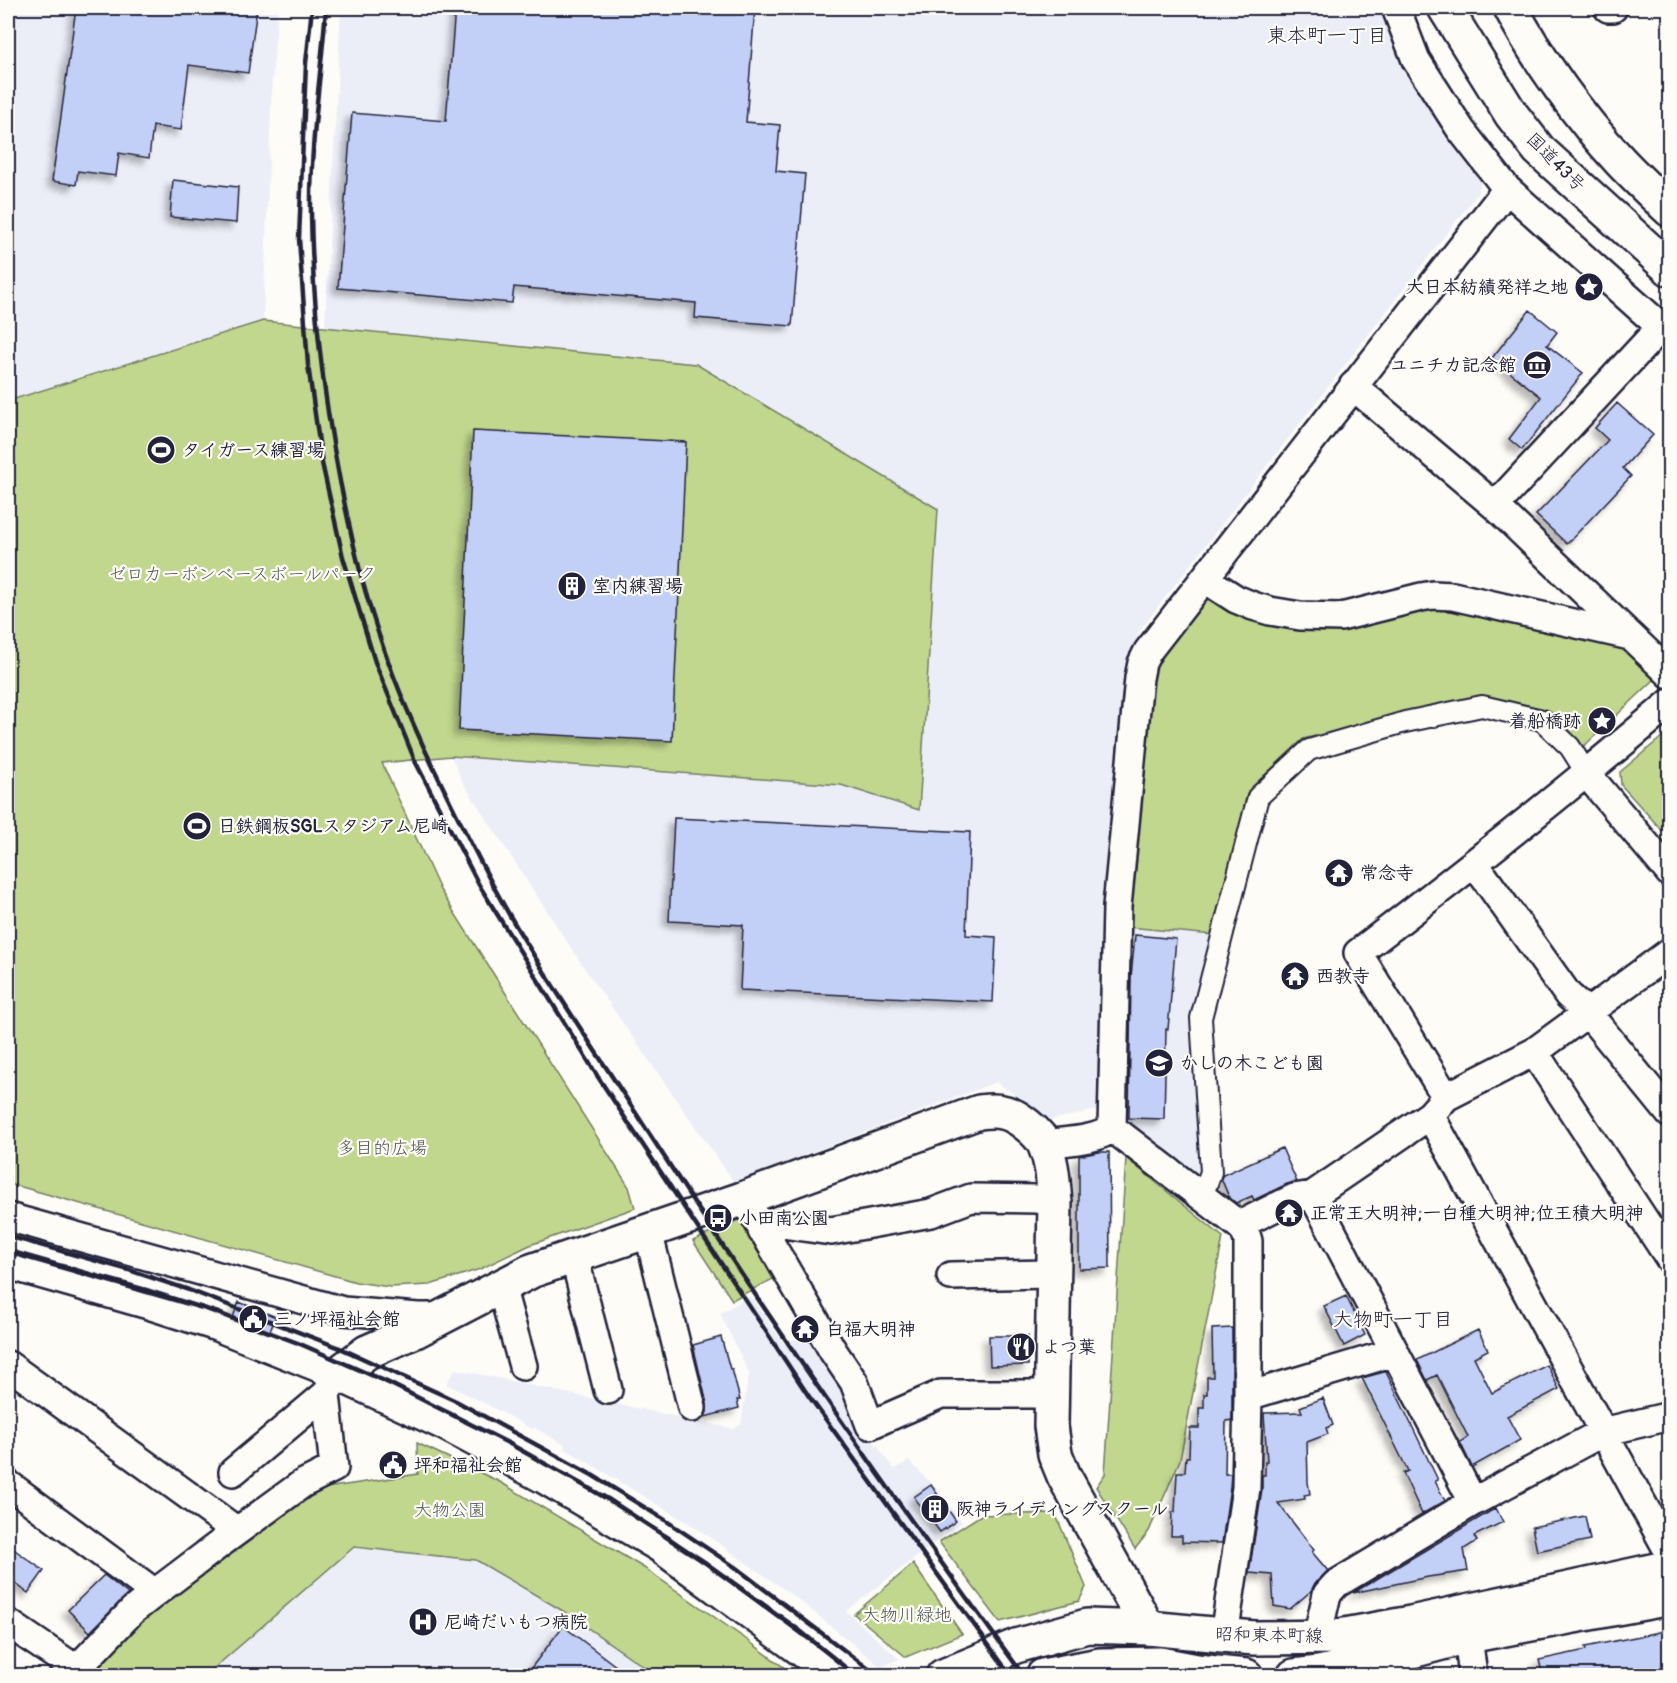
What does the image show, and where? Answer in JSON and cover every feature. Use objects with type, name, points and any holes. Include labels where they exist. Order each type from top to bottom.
[{"type":"main road","name":"国道43号","points":[[1445,8],[1511,114],[1539,150],[1670,269]]},
{"type":"main road","points":[[1511,8],[1549,71],[1584,117],[1620,161],[1670,210]]},
{"type":"main road","points":[[331,1384],[367,1352],[416,1331],[531,1271],[979,1112],[1005,1112],[1020,1120],[1045,1144],[1052,1171],[1055,1202],[1051,1426],[1055,1454],[1064,1476],[1148,1628]]},
{"type":"main road","name":"昭和東本町線","points":[[943,1676],[1016,1646],[1087,1626],[1148,1628],[1273,1639],[1334,1637],[1411,1623],[1670,1567]]},
{"type":"main road","name":"昭和東本町線","points":[[1294,1676],[1371,1669],[1468,1636],[1670,1598]]},
{"type":"main road","points":[[1043,1676],[1100,1665],[1246,1676]]},
{"type":"street","points":[[1396,8],[1416,60],[1461,130],[1507,189],[1665,331],[1495,507]]},
{"type":"street","points":[[1608,8],[1613,8]]},
{"type":"street","points":[[1045,1144],[1094,1137],[1112,1128],[1117,907],[1142,663],[1148,651],[1507,189]]},
{"type":"street","points":[[1353,386],[1495,507],[1670,674]]},
{"type":"street","points":[[1205,579],[1236,600],[1270,611],[1300,616],[1341,617],[1421,597],[1453,596],[1629,636]]},
{"type":"street","points":[[1670,703],[1587,774],[1475,864],[1358,953],[1603,1432],[1670,1554]]},
{"type":"street","points":[[1202,1197],[1211,1172],[1201,1018],[1258,797],[1309,750],[1405,722],[1482,706],[1542,720],[1570,747],[1587,774],[1670,873]]},
{"type":"street","points":[[1475,864],[1568,995],[1587,1012],[1670,1114]]},
{"type":"street","points":[[1239,1225],[1294,1198],[1313,1195],[1438,1106],[1534,1052],[1670,952]]},
{"type":"street","points":[[1534,1052],[1670,1259]]},
{"type":"street","points":[[1112,1128],[1239,1225],[1245,1231],[1248,1241],[1246,1488],[1224,1636]]},
{"type":"street","points":[[1313,1195],[1473,1502]]},
{"type":"street","points":[[742,1198],[854,1383],[870,1425],[941,1394],[1051,1395]]},
{"type":"street","points":[[762,1232],[782,1224],[831,1231],[931,1213],[971,1198],[1055,1202]]},
{"type":"street","points":[[8,1217],[343,1311],[443,1317]]},
{"type":"street","points":[[648,1231],[693,1408]]},
{"type":"street","points":[[574,1256],[608,1390]]},
{"type":"street","points":[[8,1265],[214,1326],[331,1384],[444,1426],[523,1468],[649,1542],[833,1676]]},
{"type":"street","points":[[951,1275],[1052,1274]]},
{"type":"street","points":[[501,1286],[523,1366]]},
{"type":"street","points":[[1248,1396],[1395,1352]]},
{"type":"street","points":[[8,1365],[237,1531]]},
{"type":"street","points":[[233,1472],[331,1384]]},
{"type":"street","points":[[8,1623],[73,1672],[132,1611],[155,1593],[302,1484],[334,1468],[331,1384]]},
{"type":"street","points":[[1317,1638],[1323,1605],[1332,1588],[1473,1502],[1603,1432],[1670,1416]]},
{"type":"street","points":[[8,1484],[155,1593]]},
{"type":"street","points":[[1148,1628],[1161,1670]]},
{"type":"street","points":[[1468,1636],[1473,1676]]},
{"type":"shaded area","points":[[8,8],[278,8],[272,80],[263,321],[8,401]]},
{"type":"shaded area","points":[[341,8],[1383,8],[1429,106],[1482,179],[1478,193],[1140,630],[1127,664],[1097,1110],[1046,1121],[1037,1110],[996,1082],[734,1182],[583,966],[463,783],[451,756],[841,785],[919,810],[696,364],[325,327]]},
{"type":"shaded area","name":"かしの木こども園","points":[[1128,927],[1213,935],[1205,1168],[1192,1177],[1126,1126],[1118,1111]]},
{"type":"shaded area","name":"阪神ライディングスクール","points":[[751,1296],[784,1344],[808,1333],[859,1421],[894,1469],[909,1461],[936,1488],[962,1522],[846,1611],[899,1659],[881,1667],[795,1597],[701,1531],[564,1448],[565,1445],[446,1384],[455,1369],[734,1429],[741,1424],[749,1373],[720,1313]]},
{"type":"shaded area","name":"尼崎だいもつ病院","points":[[354,1547],[476,1559],[563,1611],[656,1675],[206,1676]]},
{"type":"green space","name":"ゼロカーボンベースボールパーク","points":[[263,321],[696,364],[938,509],[919,810],[841,785],[451,756],[382,763],[440,890],[629,1187],[635,1208],[530,1245],[480,1269],[430,1285],[390,1287],[356,1282],[8,1184],[8,401]]},
{"type":"green space","points":[[1201,596],[1246,614],[1299,625],[1351,629],[1415,612],[1457,608],[1615,640],[1654,680],[1582,748],[1549,710],[1481,695],[1303,739],[1250,789],[1213,935],[1128,927],[1148,668]]},
{"type":"green space","points":[[1669,731],[1669,838],[1621,785],[1620,772]]},
{"type":"green space","points":[[1126,1158],[1223,1237],[1180,1460],[1149,1531],[1135,1549],[1096,1487],[1105,1474]]},
{"type":"green space","points":[[740,1219],[773,1279],[732,1300],[693,1241]]},
{"type":"green space","name":"大物公園","points":[[417,1443],[500,1482],[644,1568],[794,1675],[656,1675],[563,1611],[476,1560],[354,1547],[206,1675],[83,1676],[134,1624],[306,1491],[418,1474]]},
{"type":"green space","points":[[1055,1513],[1086,1587],[1079,1601],[1000,1622],[939,1542],[981,1515]]},
{"type":"green space","name":"大物川緑地","points":[[913,1564],[962,1634],[906,1657],[854,1614]]},
{"type":"building","points":[[76,8],[257,8],[248,73],[189,65],[181,130],[153,126],[149,158],[119,153],[116,176],[78,171],[76,185],[52,181]]},
{"type":"building","points":[[455,8],[755,8],[746,122],[780,125],[776,171],[805,174],[792,326],[695,318],[696,303],[514,287],[512,303],[338,288],[352,113],[446,121]]},
{"type":"building","points":[[173,180],[238,187],[236,223],[170,217]]},
{"type":"building","name":"ユニチカ記念館","points":[[1530,310],[1557,332],[1547,345],[1583,373],[1522,450],[1509,439],[1541,397],[1492,358]]},
{"type":"building","points":[[1617,403],[1653,435],[1623,468],[1631,476],[1567,544],[1536,515],[1608,440],[1595,428]]},
{"type":"building","name":"室内練習場","points":[[473,431],[686,442],[672,741],[459,730]]},
{"type":"building","points":[[674,818],[970,832],[966,935],[996,937],[993,1002],[740,990],[743,925],[669,921]]},
{"type":"building","points":[[1135,935],[1176,939],[1168,1029],[1166,1029],[1164,1119],[1129,1118],[1131,977]]},
{"type":"building","points":[[1282,1148],[1297,1182],[1287,1184],[1254,1200],[1252,1196],[1236,1203],[1229,1197],[1221,1178],[1223,1175]]},
{"type":"building","points":[[1109,1152],[1110,1268],[1079,1269],[1079,1156]]},
{"type":"building","points":[[1346,1296],[1365,1335],[1344,1346],[1324,1306]]},
{"type":"building","name":"三ノ坪福祉会館","points":[[239,1302],[276,1317],[270,1331],[233,1317]]},
{"type":"building","points":[[1232,1328],[1232,1420],[1226,1421],[1225,1474],[1231,1474],[1222,1543],[1182,1542],[1182,1536],[1171,1536],[1177,1472],[1185,1472],[1186,1457],[1189,1457],[1190,1428],[1199,1428],[1199,1408],[1204,1408],[1207,1377],[1213,1377],[1212,1329]]},
{"type":"building","points":[[1478,1330],[1488,1350],[1474,1357],[1492,1393],[1547,1365],[1559,1389],[1507,1416],[1520,1440],[1472,1467],[1460,1442],[1468,1437],[1437,1375],[1427,1380],[1417,1360]]},
{"type":"building","points":[[989,1336],[1028,1336],[1028,1365],[990,1366]]},
{"type":"building","points":[[721,1337],[740,1400],[737,1400],[739,1408],[705,1417],[707,1404],[693,1345]]},
{"type":"building","points":[[1384,1372],[1438,1480],[1435,1481],[1445,1501],[1422,1514],[1403,1473],[1408,1471],[1362,1378]]},
{"type":"building","points":[[1323,1398],[1333,1425],[1326,1428],[1328,1434],[1307,1442],[1310,1494],[1304,1495],[1305,1499],[1278,1503],[1328,1571],[1315,1583],[1311,1591],[1290,1609],[1274,1606],[1272,1575],[1249,1573],[1262,1490],[1262,1475],[1265,1475],[1265,1462],[1267,1462],[1264,1413],[1302,1412],[1300,1407]]},
{"type":"building","name":"阪神ライディングスクール","points":[[931,1485],[956,1521],[940,1532],[914,1497]]},
{"type":"building","points":[[1496,1508],[1503,1522],[1474,1536],[1477,1541],[1464,1549],[1468,1571],[1353,1593]]},
{"type":"building","points":[[1585,1516],[1590,1540],[1537,1551],[1532,1527]]},
{"type":"building","points":[[8,1545],[44,1571],[28,1593],[8,1578]]},
{"type":"building","points":[[104,1575],[128,1594],[90,1632],[68,1610]]},
{"type":"building","points":[[563,1626],[629,1676],[525,1676]]},
{"type":"building","points":[[1670,1630],[1670,1666],[1659,1668],[1660,1672],[1642,1676],[1543,1676],[1539,1660],[1586,1650],[1585,1647]]},
{"type":"railway","points":[[312,8],[306,63],[299,239],[308,365],[322,463],[343,557],[375,662],[415,761],[479,885],[598,1077],[808,1395],[1011,1676]]},
{"type":"railway","points":[[326,8],[311,187],[313,260],[320,353],[333,445],[363,583],[407,710],[483,867],[558,994],[780,1332],[876,1471],[1024,1676]]},
{"type":"railway","points":[[8,1236],[129,1270],[189,1290],[340,1348],[456,1401],[592,1475],[665,1520],[735,1567],[878,1676]]},
{"type":"railway","points":[[8,1252],[206,1309],[298,1343],[387,1382],[510,1444],[608,1499],[706,1563],[799,1630],[856,1676]]},
{"type":"place","name":"大日本紡績発祥之地","points":[[1589,287]]},
{"type":"place","name":"ユニチカ記念館","points":[[1537,365]]},
{"type":"place","name":"タイガース練習場","points":[[161,450]]},
{"type":"place","name":"室内練習場","points":[[572,586]]},
{"type":"place","name":"着船橋跡","points":[[1602,721]]},
{"type":"place","name":"日鉄鋼板SGLスタジアム尼崎","points":[[197,826]]},
{"type":"place","name":"常念寺","points":[[1339,873]]},
{"type":"place","name":"西教寺","points":[[1295,976]]},
{"type":"place","name":"かしの木こども園","points":[[1159,1063]]},
{"type":"place","name":"正常王大明神;一白種大明神;位王積大明神","points":[[1289,1213]]},
{"type":"place","name":"小田南公園","points":[[718,1218]]},
{"type":"place","name":"三ノ坪福祉会館","points":[[253,1319]]},
{"type":"place","name":"白福大明神","points":[[805,1329]]},
{"type":"place","name":"よつ葉","points":[[1021,1347]]},
{"type":"place","name":"坪和福祉会館","points":[[393,1465]]},
{"type":"place","name":"阪神ライディングスクール","points":[[935,1509]]},
{"type":"place","name":"尼崎だいもつ病院","points":[[423,1622]]},
{"type":"district","name":"東本町一丁目","points":[[1327,35]]},
{"type":"district","name":"大物町一丁目","points":[[1393,1319]]},
{"type":"park label","name":"多目的広場","points":[[382,1148]]}]
